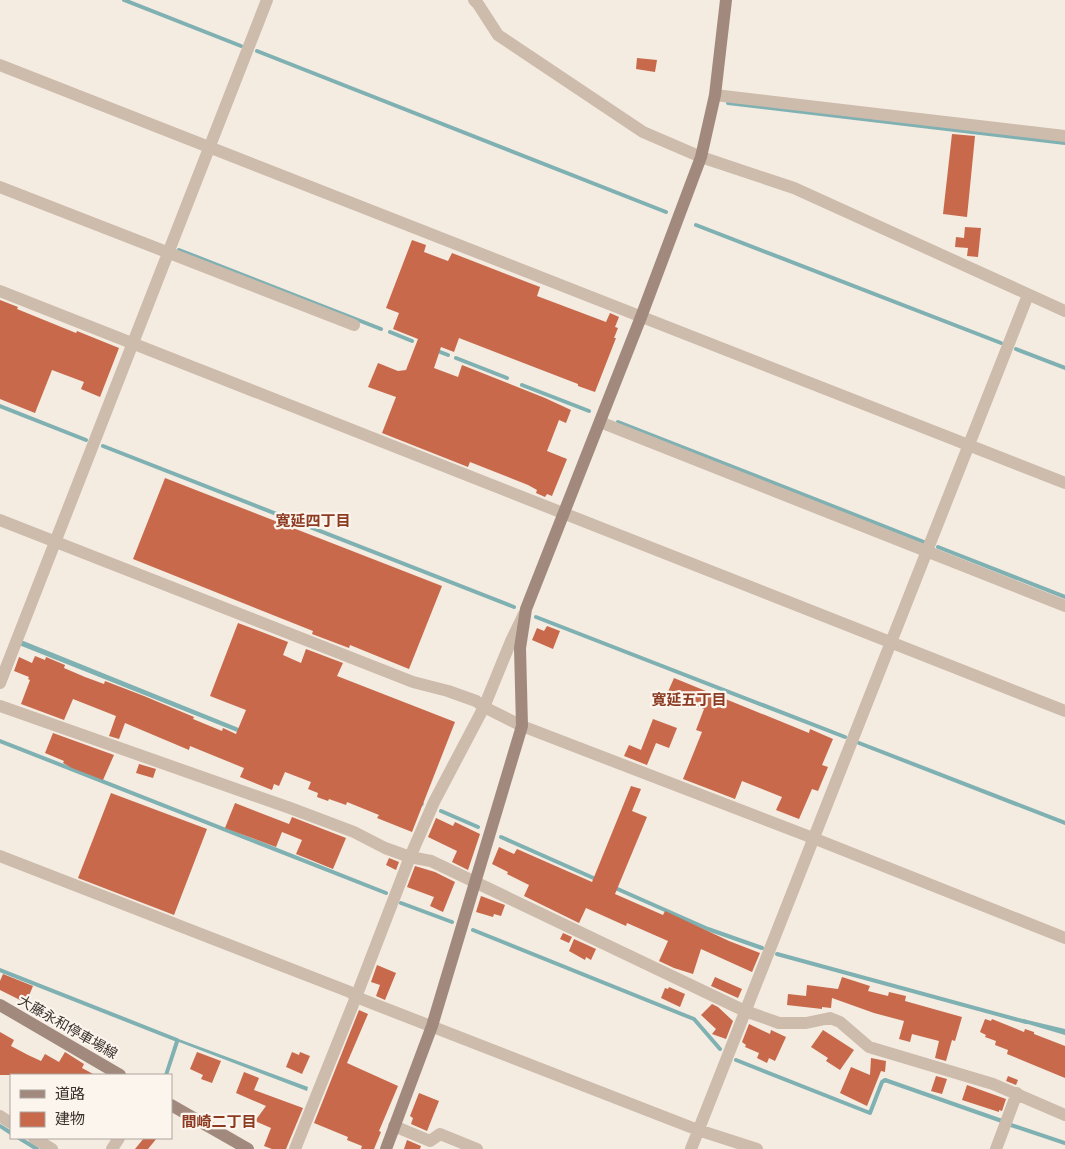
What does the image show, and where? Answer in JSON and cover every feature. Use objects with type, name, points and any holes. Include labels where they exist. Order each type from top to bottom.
[{"type":"street","points":[[0,683],[267,0]]},
{"type":"street","points":[[474,0],[498,35],[643,132],[701,157],[794,188],[1028,296],[1065,311]]},
{"type":"street","points":[[295,1149],[410,857],[434,802],[484,707],[526,609],[642,317],[701,157],[716,95],[726,0]]},
{"type":"street","points":[[0,65],[1065,483]]},
{"type":"street","points":[[716,95],[1065,136]]},
{"type":"street","points":[[0,187],[354,325]]},
{"type":"street","points":[[0,292],[1065,711]]},
{"type":"street","points":[[691,1149],[1028,296]]},
{"type":"street","points":[[600,422],[1065,606]]},
{"type":"street","points":[[0,520],[404,678],[476,701],[522,726],[813,838],[1065,938]]},
{"type":"street","points":[[386,1149],[432,1026],[522,726],[520,648],[526,609]]},
{"type":"street","points":[[0,706],[290,808],[354,832],[385,848],[410,857],[432,861],[744,1011],[779,1023],[806,1023],[830,1018],[840,1022],[869,1047],[993,1084],[1065,1115]]},
{"type":"street","points":[[0,856],[698,1130],[758,1149]]},
{"type":"street","name":"大藤永和停車場線","points":[[0,1005],[118,1074]]},
{"type":"street","points":[[996,1149],[1017,1093]]},
{"type":"street","points":[[172,1106],[248,1149]]},
{"type":"street","points":[[394,1126],[430,1141],[440,1134],[477,1149]]},
{"type":"street","points":[[36,1139],[52,1149]]},
{"type":"water","points":[[21,640],[424,803],[423,806],[19,645]]},
{"type":"water","points":[[1023,1019],[1065,1029],[1065,1035],[1021,1022]]},
{"type":"water","points":[[176,1038],[308,1087],[307,1091],[179,1042],[168,1074],[164,1074]]},
{"type":"building","points":[[637,58],[657,60],[655,72],[636,69]]},
{"type":"building","points":[[952,134],[975,136],[967,217],[943,214]]},
{"type":"building","points":[[965,227],[981,228],[978,257],[967,256],[968,248],[955,247],[956,237],[964,238]]},
{"type":"building","points":[[412,240],[426,245],[424,252],[448,261],[452,253],[540,287],[537,296],[606,322],[610,313],[619,317],[615,327],[618,328],[614,338],[616,338],[595,392],[459,338],[454,352],[441,347],[434,368],[458,377],[462,365],[571,410],[566,423],[559,420],[547,451],[567,459],[552,496],[547,494],[545,497],[536,493],[537,490],[528,485],[470,462],[468,467],[382,433],[396,397],[368,387],[378,363],[398,371],[406,370],[418,339],[393,329],[399,313],[386,308]]},
{"type":"building","points":[[0,300],[76,333],[77,331],[119,348],[100,397],[81,389],[84,382],[52,370],[35,413],[0,399]]},
{"type":"building","points":[[165,478],[442,586],[409,669],[350,645],[349,648],[312,634],[313,631],[133,559]]},
{"type":"building","points":[[238,623],[288,642],[283,655],[301,663],[306,649],[343,663],[337,676],[455,722],[412,832],[377,818],[379,815],[347,802],[346,805],[317,797],[318,793],[308,789],[311,782],[285,772],[279,786],[274,784],[272,790],[240,777],[244,768],[190,746],[189,750],[125,723],[119,739],[109,736],[116,716],[73,699],[64,720],[21,704],[30,680],[28,679],[29,677],[14,671],[19,657],[32,663],[35,656],[45,660],[46,657],[65,665],[64,668],[85,677],[104,684],[105,681],[194,717],[193,719],[222,731],[223,728],[236,734],[246,710],[210,696]]},
{"type":"building","points":[[547,626],[560,631],[553,649],[532,640],[537,628],[544,631]]},
{"type":"building","points":[[674,678],[809,733],[810,729],[833,739],[822,765],[828,767],[818,791],[812,789],[799,819],[776,810],[782,797],[742,781],[735,799],[683,779],[702,732],[696,730],[704,709],[667,694]]},
{"type":"building","points":[[653,719],[677,728],[669,748],[656,743],[647,765],[624,756],[629,745],[641,750]]},
{"type":"building","points":[[53,733],[114,755],[103,780],[72,768],[63,763],[64,761],[45,753]]},
{"type":"building","points":[[139,764],[156,769],[153,778],[136,773]]},
{"type":"building","points":[[631,786],[641,789],[632,811],[647,817],[615,894],[663,915],[665,911],[729,941],[760,953],[752,972],[701,949],[693,974],[674,968],[659,961],[668,941],[627,923],[626,926],[586,908],[579,923],[524,896],[529,885],[492,864],[499,847],[514,854],[517,849],[592,882]]},
{"type":"building","points":[[111,793],[207,829],[174,915],[78,878]]},
{"type":"building","points":[[235,803],[289,824],[292,817],[346,838],[333,869],[296,854],[302,840],[282,832],[276,847],[225,828]]},
{"type":"building","points":[[436,818],[453,826],[455,822],[480,834],[468,870],[452,862],[457,851],[428,837]]},
{"type":"building","points":[[389,858],[399,862],[396,870],[386,865]]},
{"type":"building","points":[[415,866],[435,872],[455,882],[443,912],[430,906],[434,897],[407,887]]},
{"type":"building","points":[[481,896],[505,905],[501,916],[494,914],[493,917],[476,912]]},
{"type":"building","points":[[563,933],[572,937],[569,943],[560,939]]},
{"type":"building","points":[[574,939],[596,949],[591,960],[586,957],[585,960],[569,951]]},
{"type":"building","points":[[377,965],[396,973],[385,1000],[376,996],[380,985],[371,982]]},
{"type":"building","points":[[3,974],[33,986],[26,1003],[0,990],[0,981]]},
{"type":"building","points":[[715,977],[742,989],[738,998],[711,986]]},
{"type":"building","points":[[842,977],[870,986],[868,991],[888,996],[889,992],[906,996],[905,1001],[962,1017],[955,1041],[952,1040],[946,1061],[935,1058],[939,1041],[912,1034],[910,1042],[899,1039],[904,1021],[874,1013],[832,998],[831,1008],[822,1007],[822,1009],[787,1005],[788,994],[806,996],[807,985],[838,989]]},
{"type":"building","points":[[669,987],[685,994],[680,1007],[661,998],[665,988],[668,989]]},
{"type":"building","points":[[712,1004],[733,1021],[726,1039],[712,1034],[716,1029],[701,1015]]},
{"type":"building","points":[[359,1010],[368,1014],[347,1063],[398,1086],[379,1131],[381,1132],[374,1149],[361,1149],[362,1146],[347,1140],[348,1137],[314,1123]]},
{"type":"building","points":[[985,1019],[991,1021],[992,1019],[1024,1032],[1025,1029],[1034,1032],[1034,1034],[1065,1046],[1065,1078],[1007,1054],[1008,1050],[995,1045],[996,1041],[985,1037],[986,1035],[980,1032]]},
{"type":"building","points":[[749,1024],[770,1034],[771,1030],[786,1037],[775,1061],[769,1058],[767,1063],[757,1058],[759,1053],[745,1047],[746,1045],[742,1042]]},
{"type":"building","points":[[823,1030],[854,1050],[840,1070],[826,1061],[828,1058],[811,1047]]},
{"type":"building","points":[[0,1032],[14,1040],[11,1046],[41,1061],[45,1054],[59,1062],[65,1052],[84,1064],[82,1068],[93,1074],[10,1074],[0,1075]]},
{"type":"building","points":[[197,1052],[221,1061],[212,1083],[201,1079],[203,1075],[190,1069]]},
{"type":"building","points":[[292,1052],[299,1055],[300,1052],[310,1056],[302,1074],[286,1067]]},
{"type":"building","points":[[871,1058],[886,1061],[885,1072],[881,1071],[867,1106],[840,1093],[851,1067],[870,1075]]},
{"type":"building","points":[[244,1072],[259,1078],[254,1090],[303,1108],[286,1149],[272,1149],[264,1146],[271,1128],[255,1121],[266,1106],[236,1093]]},
{"type":"building","points":[[936,1076],[947,1079],[942,1094],[931,1091]]},
{"type":"building","points":[[1008,1076],[1018,1080],[1016,1085],[1006,1081]]},
{"type":"building","points":[[967,1085],[1006,1099],[1002,1111],[999,1110],[999,1112],[962,1100]]},
{"type":"building","points":[[419,1093],[439,1101],[427,1131],[411,1124],[413,1118],[410,1116]]},
{"type":"building","points":[[143,1139],[156,1139],[148,1149],[135,1149]]},
{"type":"building","points":[[407,1140],[421,1146],[420,1149],[404,1149]]},
{"type":"waterway","points":[[124,0],[241,46]]},
{"type":"waterway","points":[[257,51],[666,212]]},
{"type":"waterway","points":[[728,103],[1065,143]]},
{"type":"waterway","points":[[696,225],[1001,343]]},
{"type":"waterway","points":[[179,250],[381,329]]},
{"type":"waterway","points":[[390,332],[412,341]]},
{"type":"waterway","points":[[1016,349],[1065,368]]},
{"type":"waterway","points":[[435,350],[448,355]]},
{"type":"waterway","points":[[456,358],[507,378]]},
{"type":"waterway","points":[[522,385],[589,411]]},
{"type":"waterway","points":[[0,406],[86,440]]},
{"type":"waterway","points":[[618,422],[924,542]]},
{"type":"waterway","points":[[103,446],[514,607]]},
{"type":"waterway","points":[[938,547],[1065,597]]},
{"type":"waterway","points":[[536,617],[845,737]]},
{"type":"waterway","points":[[0,741],[386,893]]},
{"type":"waterway","points":[[859,743],[1065,823]]},
{"type":"waterway","points":[[441,811],[478,827]]},
{"type":"waterway","points":[[501,837],[598,880]]},
{"type":"waterway","points":[[613,887],[708,929],[762,948]]},
{"type":"waterway","points":[[401,903],[452,922]]},
{"type":"waterway","points":[[473,930],[694,1019],[720,1049]]},
{"type":"waterway","points":[[777,954],[1026,1022]]},
{"type":"waterway","points":[[0,970],[177,1040]]},
{"type":"waterway","points":[[736,1060],[870,1113],[882,1082],[885,1080],[1002,1121]]},
{"type":"waterway","points":[[1008,1124],[1065,1143]]},
{"type":"waterway","points":[[0,1126],[10,1132]]},
{"type":"waterway","points":[[21,1139],[37,1149]]},
{"type":"district","name":"寛延四丁目","points":[[313,521]]},
{"type":"district","name":"寛延五丁目","points":[[689,700]]},
{"type":"district","name":"間崎二丁目","points":[[219,1122]]}]
